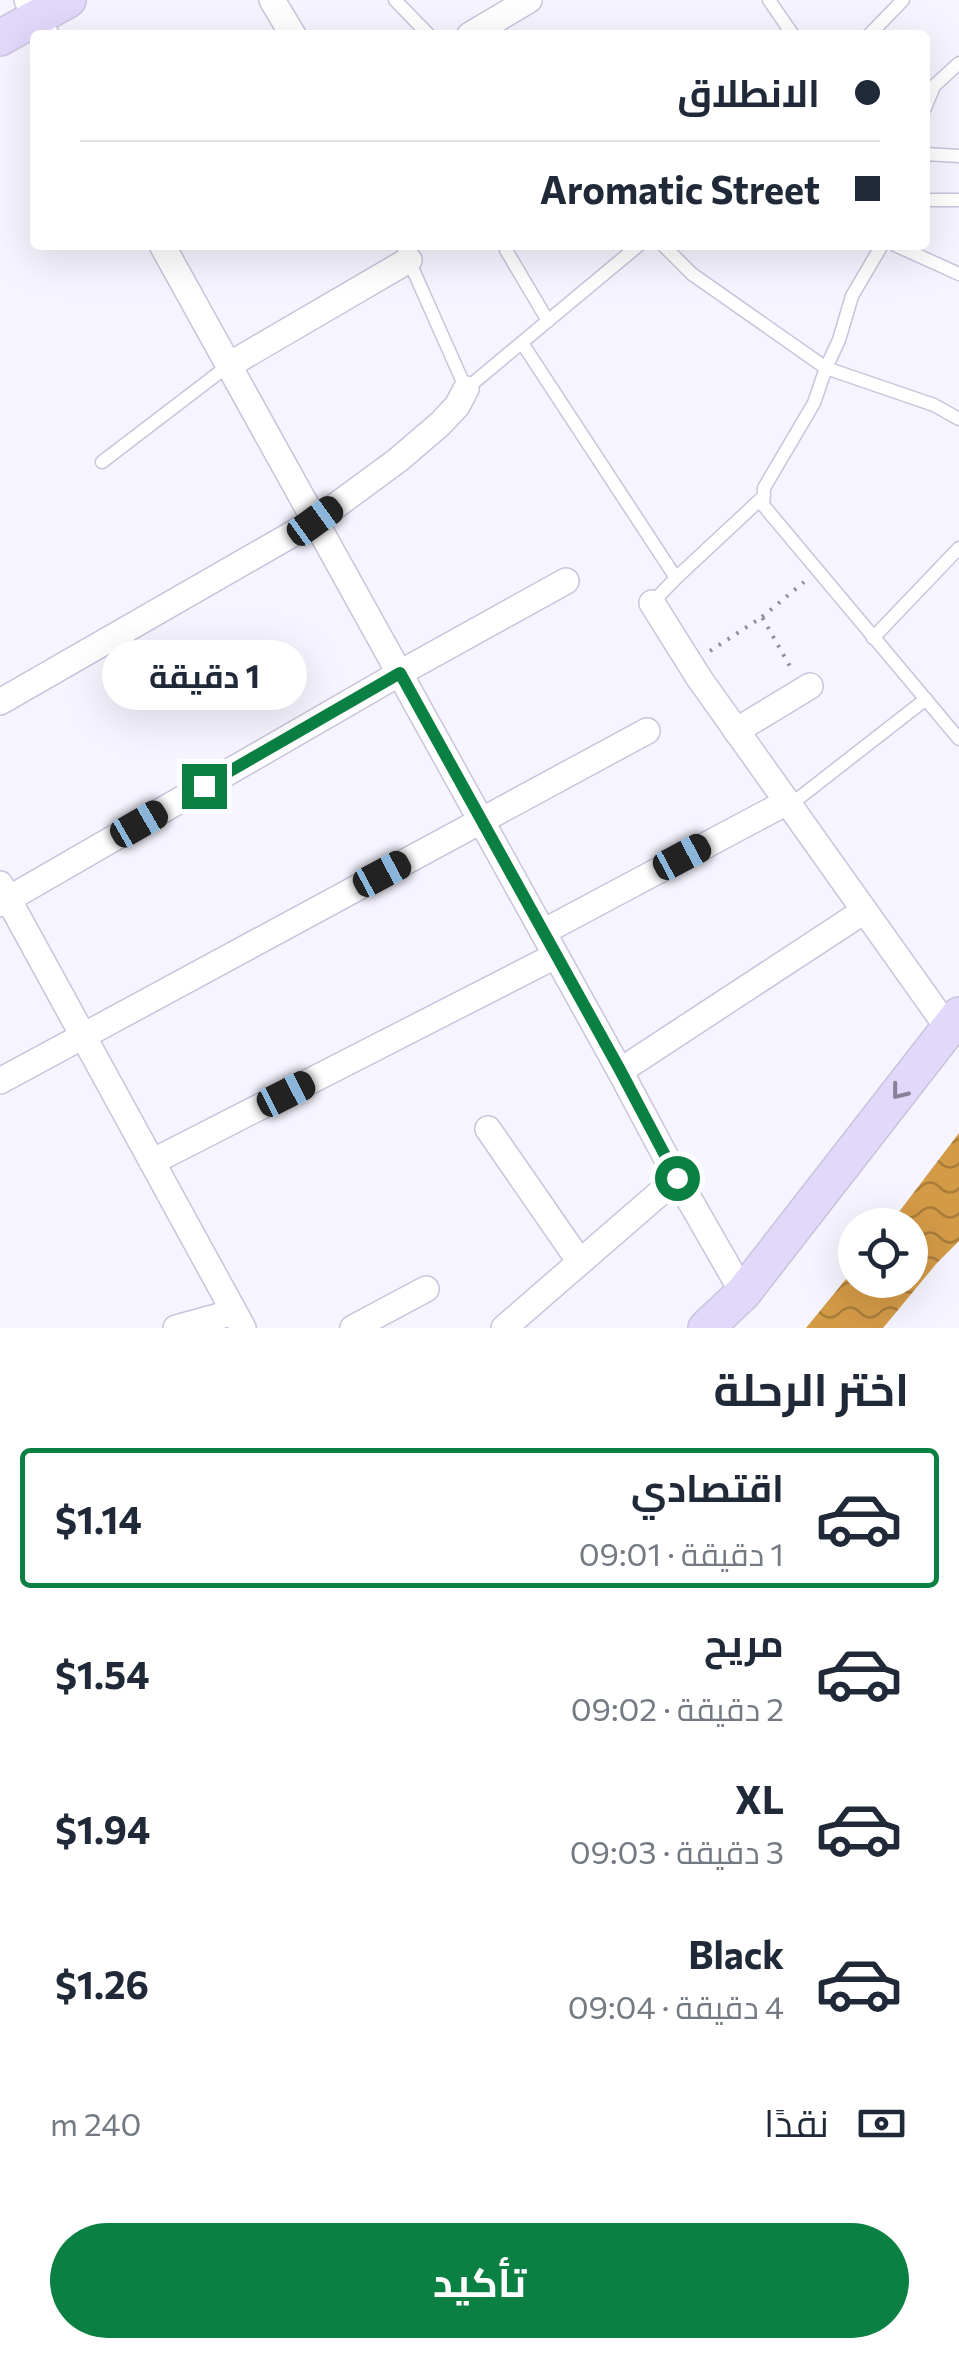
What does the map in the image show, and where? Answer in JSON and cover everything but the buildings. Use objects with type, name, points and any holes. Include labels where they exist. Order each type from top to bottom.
[{"type":"main road","points":[[0,38],[68,0]]},
{"type":"main road","points":[[706,1328],[743,1293],[954,1022]]},
{"type":"street","points":[[272,0],[290,30]]},
{"type":"street","points":[[487,30],[529,0]]},
{"type":"street","points":[[165,250],[743,1293]]},
{"type":"street","points":[[229,365],[406,252]]},
{"type":"street","points":[[0,702],[315,521],[440,424],[466,389]]},
{"type":"street","points":[[176,1328],[238,1320],[3,896],[566,581]]},
{"type":"street","points":[[652,603],[690,664],[864,911],[954,1022]]},
{"type":"street","points":[[736,730],[807,688]]},
{"type":"street","points":[[0,1080],[646,731]]},
{"type":"street","points":[[543,932],[788,804]]},
{"type":"street","points":[[620,1070],[864,911]]},
{"type":"street","points":[[152,1162],[555,956]]},
{"type":"street","points":[[488,1130],[580,1262]]},
{"type":"street","points":[[504,1328],[677,1178]]},
{"type":"street","points":[[354,1328],[426,1289]]},
{"type":"lane","points":[[395,0],[425,30]]},
{"type":"lane","points":[[769,0],[790,30]]},
{"type":"lane","points":[[874,30],[903,0]]},
{"type":"lane","points":[[930,96],[934,86],[959,63]]},
{"type":"lane","points":[[930,154],[959,156]]},
{"type":"lane","points":[[930,200],[959,200]]},
{"type":"lane","points":[[506,250],[548,321]]},
{"type":"lane","points":[[406,252],[466,389],[632,250]]},
{"type":"lane","points":[[668,250],[692,274],[826,368],[934,404],[959,419]]},
{"type":"lane","points":[[879,250],[852,296],[814,403],[764,488],[763,506],[959,739]]},
{"type":"lane","points":[[906,250],[959,274]]},
{"type":"lane","points":[[522,342],[676,578]]},
{"type":"lane","points":[[102,462],[229,365]]},
{"type":"lane","points":[[652,603],[764,496]]},
{"type":"lane","points":[[873,638],[959,548]]},
{"type":"lane","points":[[788,804],[926,699]]},
{"type":"path","points":[[690,664],[762,617],[816,572]]},
{"type":"path","points":[[762,617],[807,688]]},
{"type":"water","points":[[959,1133],[959,1241],[928,1274],[928,1208],[902,1208]]},
{"type":"water","points":[[838,1289],[838,1298],[908,1298],[883,1328],[806,1328]]},
{"type":"route","points":[[204,786],[400,673],[677,1178]]}]
